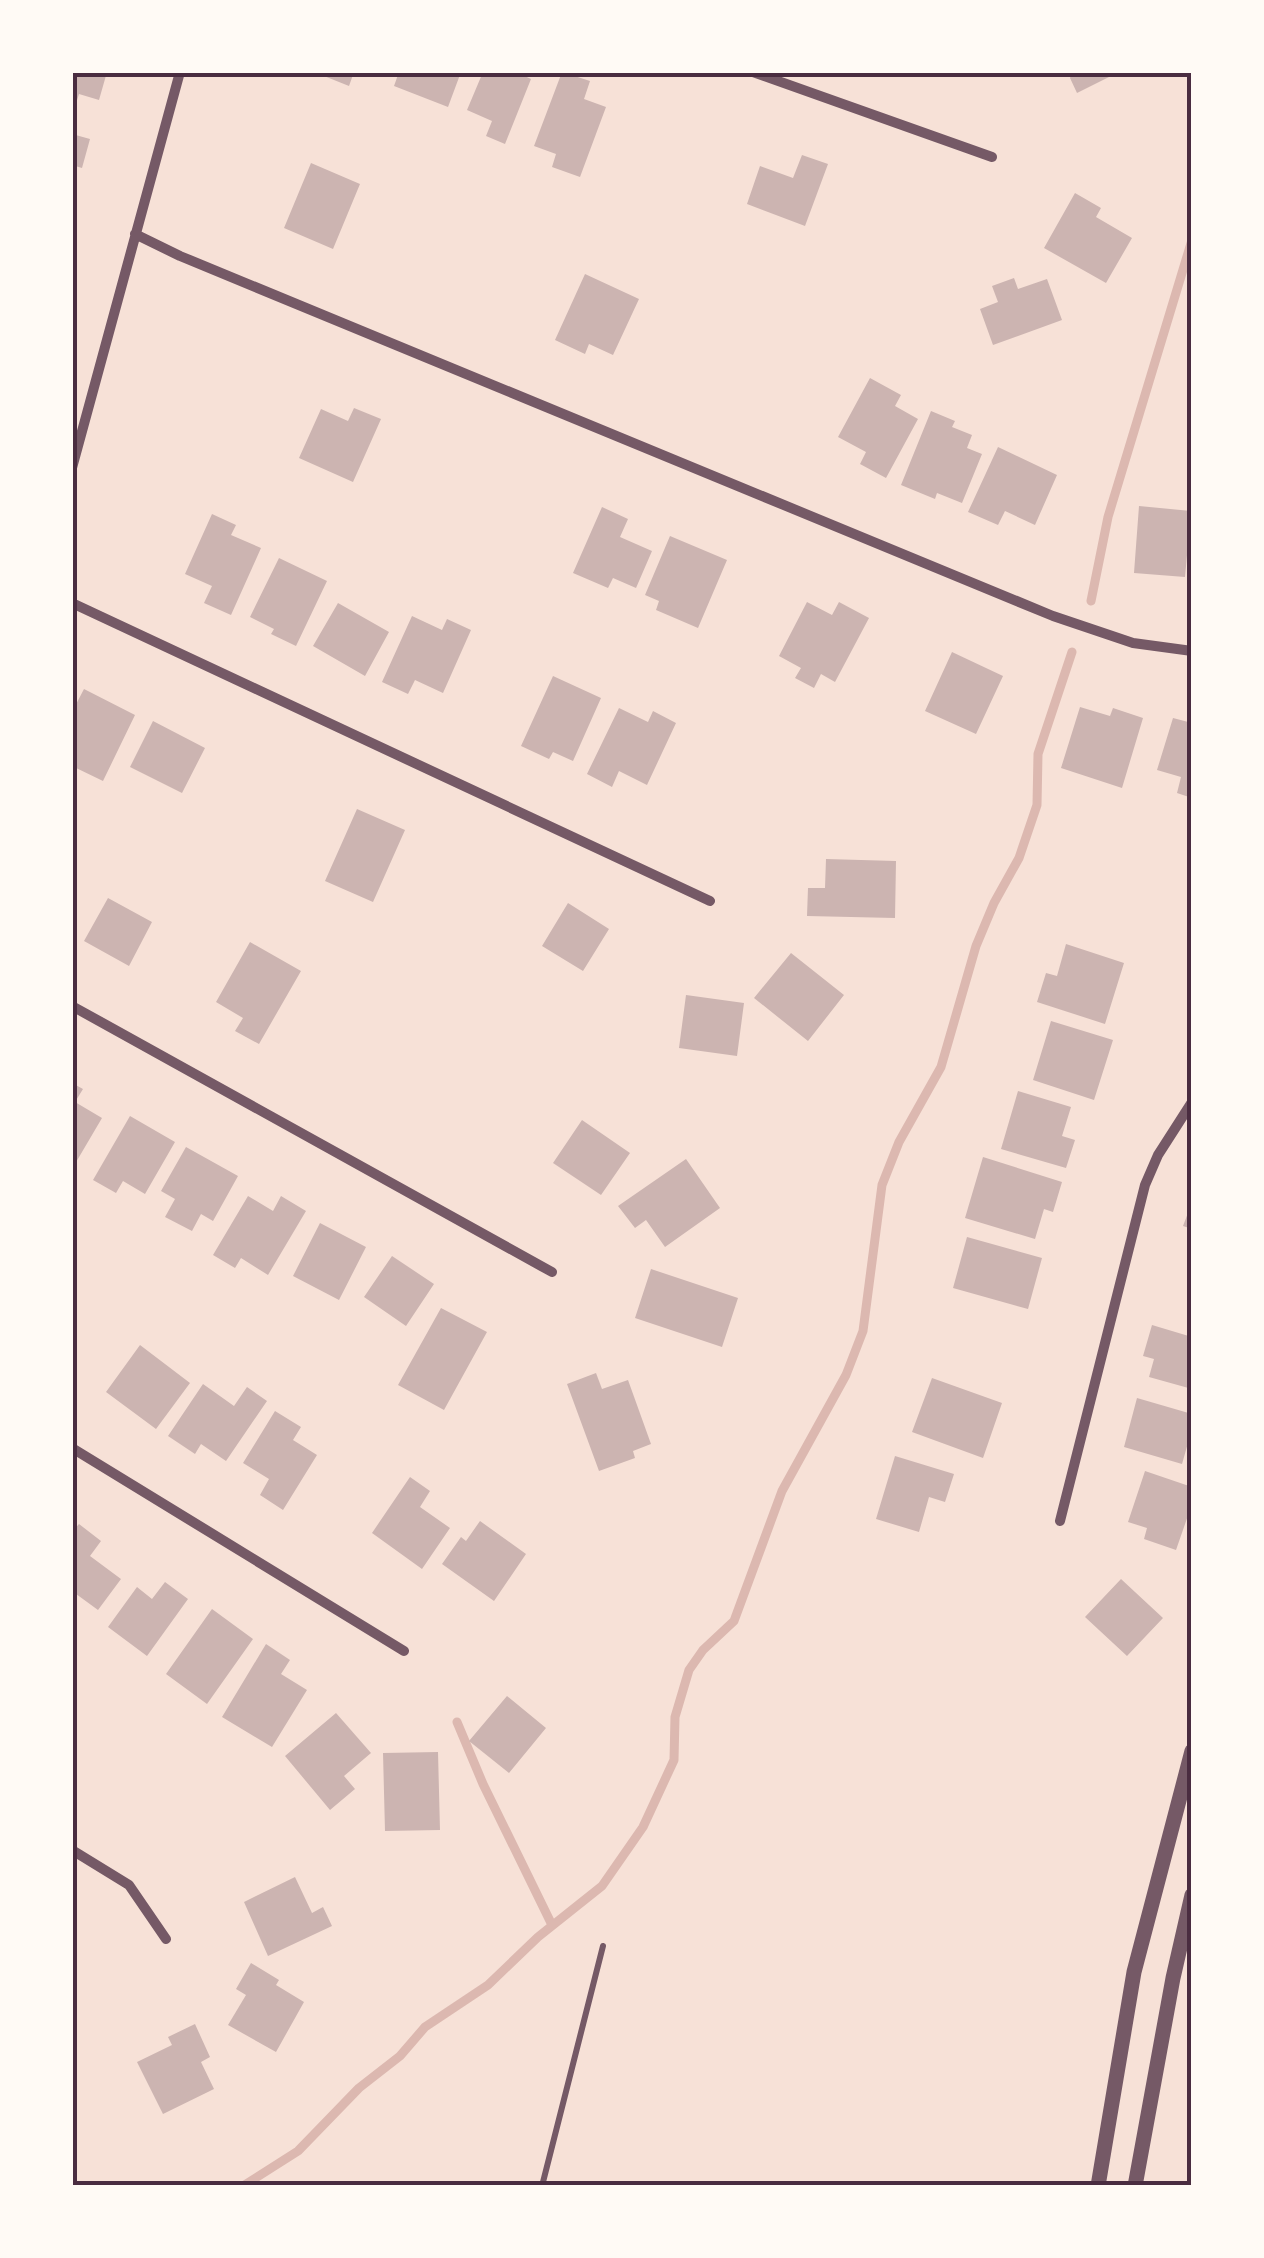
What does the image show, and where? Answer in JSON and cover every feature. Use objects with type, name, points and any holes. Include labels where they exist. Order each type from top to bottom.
[{"type":"street","points":[[72,468],[180,72]]},
{"type":"street","points":[[752,72],[992,157]]},
{"type":"street","points":[[135,234],[180,256],[1053,616],[1133,643],[1192,651]]},
{"type":"street","points":[[72,604],[710,901]]},
{"type":"street","points":[[72,1006],[552,1272]]},
{"type":"street","points":[[1060,1521],[1145,1185],[1158,1155],[1192,1102]]},
{"type":"street","points":[[72,1448],[404,1651]]},
{"type":"street","points":[[1098,2186],[1134,1972],[1192,1751]]},
{"type":"street","points":[[72,1850],[128,1885],[166,1939]]},
{"type":"street","points":[[1136,2186],[1172,1978],[1192,1895]]},
{"type":"lane","points":[[542,2186],[603,1946]]},
{"type":"building","points":[[72,72],[107,72],[99,100],[79,94],[73,113]]},
{"type":"building","points":[[314,72],[354,72],[349,86]]},
{"type":"building","points":[[399,72],[461,72],[448,107],[394,86]]},
{"type":"building","points":[[483,72],[516,72],[531,79],[505,144],[486,136],[492,121],[467,110]]},
{"type":"building","points":[[562,72],[590,81],[584,99],[606,107],[580,177],[552,167],[556,154],[534,146]]},
{"type":"building","points":[[1072,72],[1119,72],[1077,93],[1070,78]]},
{"type":"building","points":[[72,134],[90,139],[82,168],[72,165]]},
{"type":"building","points":[[802,155],[828,164],[805,226],[747,204],[760,166],[793,178]]},
{"type":"building","points":[[311,163],[360,184],[333,249],[284,228]]},
{"type":"building","points":[[1075,193],[1101,208],[1096,217],[1132,238],[1106,283],[1044,248]]},
{"type":"building","points":[[585,274],[639,299],[613,355],[589,344],[585,354],[555,340]]},
{"type":"building","points":[[1014,278],[1018,289],[1047,279],[1062,320],[993,345],[980,309],[998,302],[992,286]]},
{"type":"building","points":[[870,378],[901,395],[895,406],[918,419],[886,478],[860,464],[866,452],[838,437]]},
{"type":"building","points":[[354,408],[381,419],[353,482],[299,458],[321,409],[348,421]]},
{"type":"building","points":[[931,411],[955,421],[952,427],[972,435],[967,448],[982,454],[962,503],[937,493],[935,499],[901,485]]},
{"type":"building","points":[[998,447],[1057,475],[1035,525],[1005,511],[998,525],[968,512]]},
{"type":"building","points":[[1139,506],[1191,511],[1185,577],[1134,573]]},
{"type":"building","points":[[602,507],[628,519],[620,537],[652,551],[636,588],[613,578],[608,588],[573,573]]},
{"type":"building","points":[[212,514],[236,525],[231,535],[261,548],[231,615],[204,603],[212,586],[185,574]]},
{"type":"building","points":[[670,536],[727,560],[698,628],[656,610],[659,601],[645,595]]},
{"type":"building","points":[[279,558],[327,581],[296,646],[271,634],[274,629],[250,617]]},
{"type":"building","points":[[807,602],[832,615],[839,602],[869,618],[835,682],[821,674],[814,688],[795,678],[801,668],[779,656]]},
{"type":"building","points":[[338,603],[389,632],[365,676],[313,646]]},
{"type":"building","points":[[412,616],[442,630],[447,619],[471,630],[443,693],[415,680],[408,694],[382,682]]},
{"type":"building","points":[[952,652],[1003,676],[976,734],[925,711]]},
{"type":"building","points":[[553,676],[601,698],[573,761],[553,752],[549,759],[521,746]]},
{"type":"building","points":[[84,689],[135,715],[103,781],[72,766],[72,712]]},
{"type":"building","points":[[1080,707],[1110,716],[1113,708],[1143,718],[1122,788],[1061,768]]},
{"type":"building","points":[[619,708],[648,722],[653,711],[676,723],[647,785],[619,771],[612,787],[587,774]]},
{"type":"building","points":[[1173,718],[1192,723],[1192,798],[1177,793],[1181,777],[1157,770]]},
{"type":"building","points":[[153,721],[205,748],[182,793],[130,767]]},
{"type":"building","points":[[357,809],[405,830],[373,902],[325,881]]},
{"type":"building","points":[[826,859],[896,861],[895,918],[807,916],[808,888],[825,888]]},
{"type":"building","points":[[108,898],[152,922],[129,966],[84,941]]},
{"type":"building","points":[[568,903],[609,929],[583,971],[542,946]]},
{"type":"building","points":[[250,942],[301,971],[259,1044],[235,1031],[243,1018],[216,1002]]},
{"type":"building","points":[[1066,944],[1124,963],[1105,1024],[1037,1002],[1046,973],[1057,976]]},
{"type":"building","points":[[791,953],[844,995],[808,1041],[754,998]]},
{"type":"building","points":[[686,995],[744,1003],[737,1056],[679,1048]]},
{"type":"building","points":[[1051,1021],[1113,1040],[1094,1100],[1033,1080]]},
{"type":"building","points":[[72,1083],[83,1089],[75,1102],[102,1118],[72,1169]]},
{"type":"building","points":[[1018,1091],[1071,1107],[1062,1136],[1075,1140],[1066,1168],[1001,1149]]},
{"type":"building","points":[[130,1116],[175,1142],[145,1194],[123,1181],[116,1193],[93,1180]]},
{"type":"building","points":[[582,1120],[630,1153],[601,1195],[553,1163]]},
{"type":"building","points":[[186,1147],[238,1176],[213,1221],[201,1214],[192,1231],[165,1217],[175,1199],[161,1191]]},
{"type":"building","points":[[983,1157],[1062,1182],[1053,1212],[1044,1209],[1035,1239],[965,1218]]},
{"type":"building","points":[[686,1159],[720,1208],[665,1247],[646,1220],[635,1228],[618,1206]]},
{"type":"building","points":[[248,1196],[273,1211],[281,1196],[306,1211],[268,1275],[241,1258],[235,1268],[213,1255]]},
{"type":"building","points":[[1192,1205],[1192,1229],[1183,1226]]},
{"type":"building","points":[[320,1223],[366,1247],[339,1300],[293,1276]]},
{"type":"building","points":[[967,1237],[1042,1258],[1028,1309],[953,1288]]},
{"type":"building","points":[[392,1256],[434,1284],[406,1326],[364,1297]]},
{"type":"building","points":[[651,1269],[738,1298],[722,1347],[635,1318]]},
{"type":"building","points":[[441,1308],[487,1332],[444,1410],[398,1385]]},
{"type":"building","points":[[1152,1325],[1192,1337],[1192,1389],[1149,1377],[1154,1359],[1143,1356]]},
{"type":"building","points":[[140,1345],[190,1383],[156,1429],[106,1392]]},
{"type":"building","points":[[596,1373],[602,1389],[628,1380],[651,1444],[633,1451],[635,1458],[599,1471],[567,1384]]},
{"type":"building","points":[[932,1378],[1002,1403],[983,1458],[912,1432]]},
{"type":"building","points":[[203,1384],[234,1406],[247,1387],[267,1401],[226,1461],[201,1444],[195,1454],[168,1436]]},
{"type":"building","points":[[1137,1398],[1192,1414],[1182,1464],[1124,1447]]},
{"type":"building","points":[[275,1411],[301,1427],[293,1440],[317,1455],[283,1510],[260,1495],[269,1479],[243,1463]]},
{"type":"building","points":[[895,1456],[954,1474],[945,1502],[929,1497],[919,1532],[876,1519]]},
{"type":"building","points":[[1145,1471],[1192,1487],[1192,1504],[1176,1550],[1144,1539],[1147,1528],[1128,1522]]},
{"type":"building","points":[[410,1477],[430,1491],[420,1507],[450,1528],[422,1569],[372,1533]]},
{"type":"building","points":[[480,1521],[526,1554],[494,1601],[442,1564],[461,1537],[466,1541]]},
{"type":"building","points":[[79,1524],[101,1541],[90,1556],[121,1579],[98,1610],[72,1591],[72,1532]]},
{"type":"building","points":[[1121,1579],[1163,1618],[1127,1656],[1085,1617]]},
{"type":"building","points":[[165,1582],[188,1599],[147,1656],[108,1627],[137,1587],[152,1599]]},
{"type":"building","points":[[212,1609],[253,1639],[207,1704],[166,1674]]},
{"type":"building","points":[[266,1644],[290,1660],[281,1674],[307,1690],[272,1747],[222,1717]]},
{"type":"building","points":[[507,1696],[546,1728],[509,1773],[469,1741]]},
{"type":"building","points":[[336,1713],[371,1753],[344,1776],[355,1789],[330,1810],[285,1756]]},
{"type":"building","points":[[438,1752],[440,1830],[385,1831],[383,1753]]},
{"type":"building","points":[[295,1877],[312,1913],[323,1907],[332,1926],[268,1956],[244,1902]]},
{"type":"building","points":[[251,1963],[304,2002],[276,2052],[228,2025],[246,1995],[236,1989]]},
{"type":"building","points":[[195,2024],[210,2057],[201,2062],[214,2089],[163,2114],[137,2062],[172,2045],[168,2037]]},
{"type":"waterway","points":[[1091,601],[1108,517],[1192,240]]},
{"type":"waterway","points":[[243,2186],[298,2151],[359,2088],[400,2056],[425,2027],[488,1985],[538,1937],[602,1886],[643,1827],[674,1760],[675,1717],[689,1670],[703,1650],[734,1621],[782,1491],[846,1375],[863,1331],[882,1185],[899,1142],[941,1067],[976,946],[1019,858],[1037,805],[1038,754],[1072,652]]},
{"type":"waterway","points":[[457,1722],[552,1925]]}]
